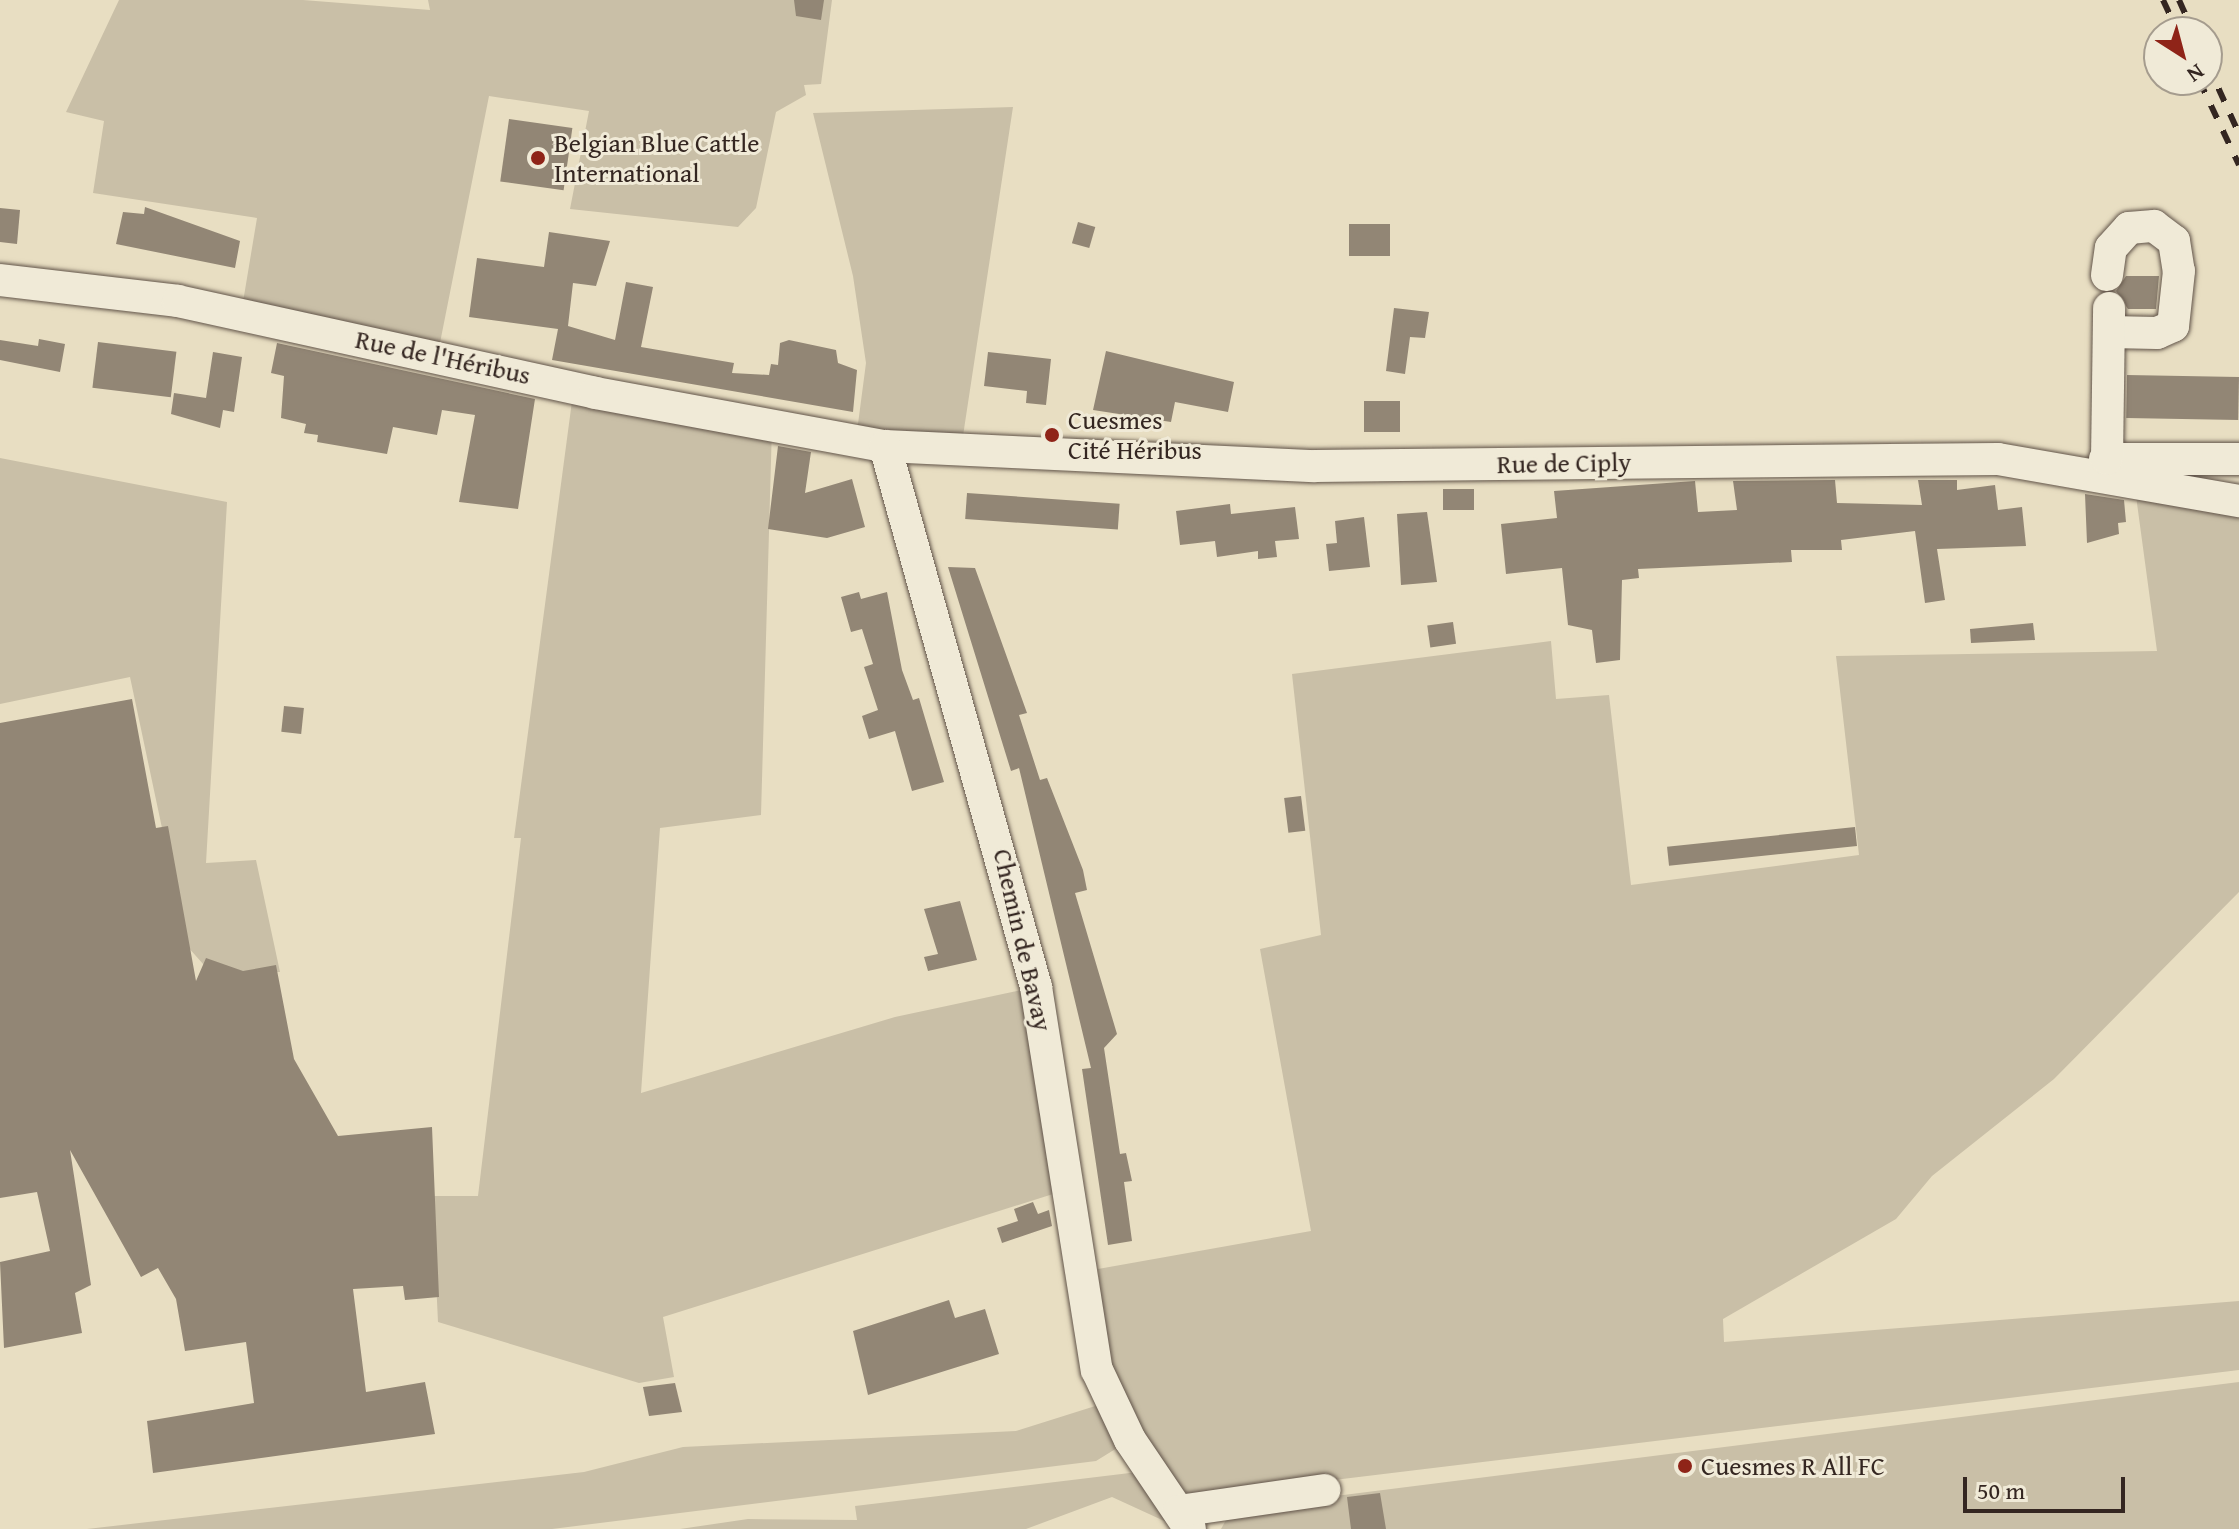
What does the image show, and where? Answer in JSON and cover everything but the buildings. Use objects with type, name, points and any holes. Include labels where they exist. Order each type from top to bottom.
[{"type":"street","points":[[2107,275],[2111,248],[2129,228],[2154,226],[2174,241],[2179,271],[2173,326],[2157,333],[2109,320],[2107,459]]},
{"type":"street","name":"Rue de l'Héribus","points":[[0,280],[178,301],[595,393],[885,446]]},
{"type":"street","name":"Rue de Ciply","points":[[885,446],[1315,466],[1998,459],[2239,501]]},
{"type":"street","name":"Chemin de Bavay","points":[[885,446],[1004,852],[1052,1063],[1097,1370],[1130,1440],[1185,1522]]},
{"type":"street","points":[[1998,459],[2239,459]]},
{"type":"street","points":[[1185,1522],[1324,1490]]},
{"type":"street","points":[[1185,1522],[1224,1529]]},
{"type":"shaded area","points":[[119,0],[303,0],[430,10],[428,0],[832,0],[821,84],[804,85],[806,95],[776,112],[756,208],[738,227],[570,209],[589,111],[489,96],[438,353],[241,314],[257,218],[93,193],[104,121],[66,112]]},
{"type":"shaded area","points":[[1013,107],[961,449],[856,439],[866,363],[853,276],[813,113]]},
{"type":"shaded area","points":[[574,386],[772,426],[761,815],[660,828],[641,1093],[895,1017],[1036,987],[1072,1188],[663,1317],[674,1377],[639,1383],[438,1322],[432,1196],[478,1196],[521,838],[514,838]]},
{"type":"shaded area","points":[[0,458],[227,502],[206,863],[256,860],[280,972],[225,973],[204,965],[187,946],[130,677],[0,704]]},
{"type":"shaded area","points":[[2136,496],[2239,501],[2239,892],[2054,1079],[1932,1176],[1896,1219],[1723,1319],[1724,1342],[2239,1301],[2239,1370],[1194,1497],[1171,1483],[1110,1377],[1098,1269],[1311,1231],[1260,949],[1321,935],[1292,674],[1551,641],[1556,699],[1609,695],[1631,885],[1859,855],[1836,656],[2157,651]]},
{"type":"shaded area","points":[[2239,1382],[2239,1529],[1221,1529],[1232,1509]]},
{"type":"shaded area","points":[[1108,1402],[1130,1440],[1096,1461],[552,1529],[87,1529],[584,1472],[683,1447],[1016,1431]]},
{"type":"shaded area","points":[[1138,1472],[1173,1525],[1112,1497],[1026,1529],[680,1529],[748,1519],[857,1520],[855,1506]]},
{"type":"railway","points":[[2163,0],[2170,16]]},
{"type":"railway","points":[[2179,0],[2186,16]]},
{"type":"railway","points":[[2207,96],[2239,165]]},
{"type":"railway","points":[[2222,96],[2239,134]]},
{"type":"place","name":"Belgian Blue Cattle International","points":[[538,158]]},
{"type":"place","name":"Cuesmes Cité Héribus","points":[[1052,435]]},
{"type":"place","name":"Cuesmes R All FC","points":[[1685,1466]]}]
